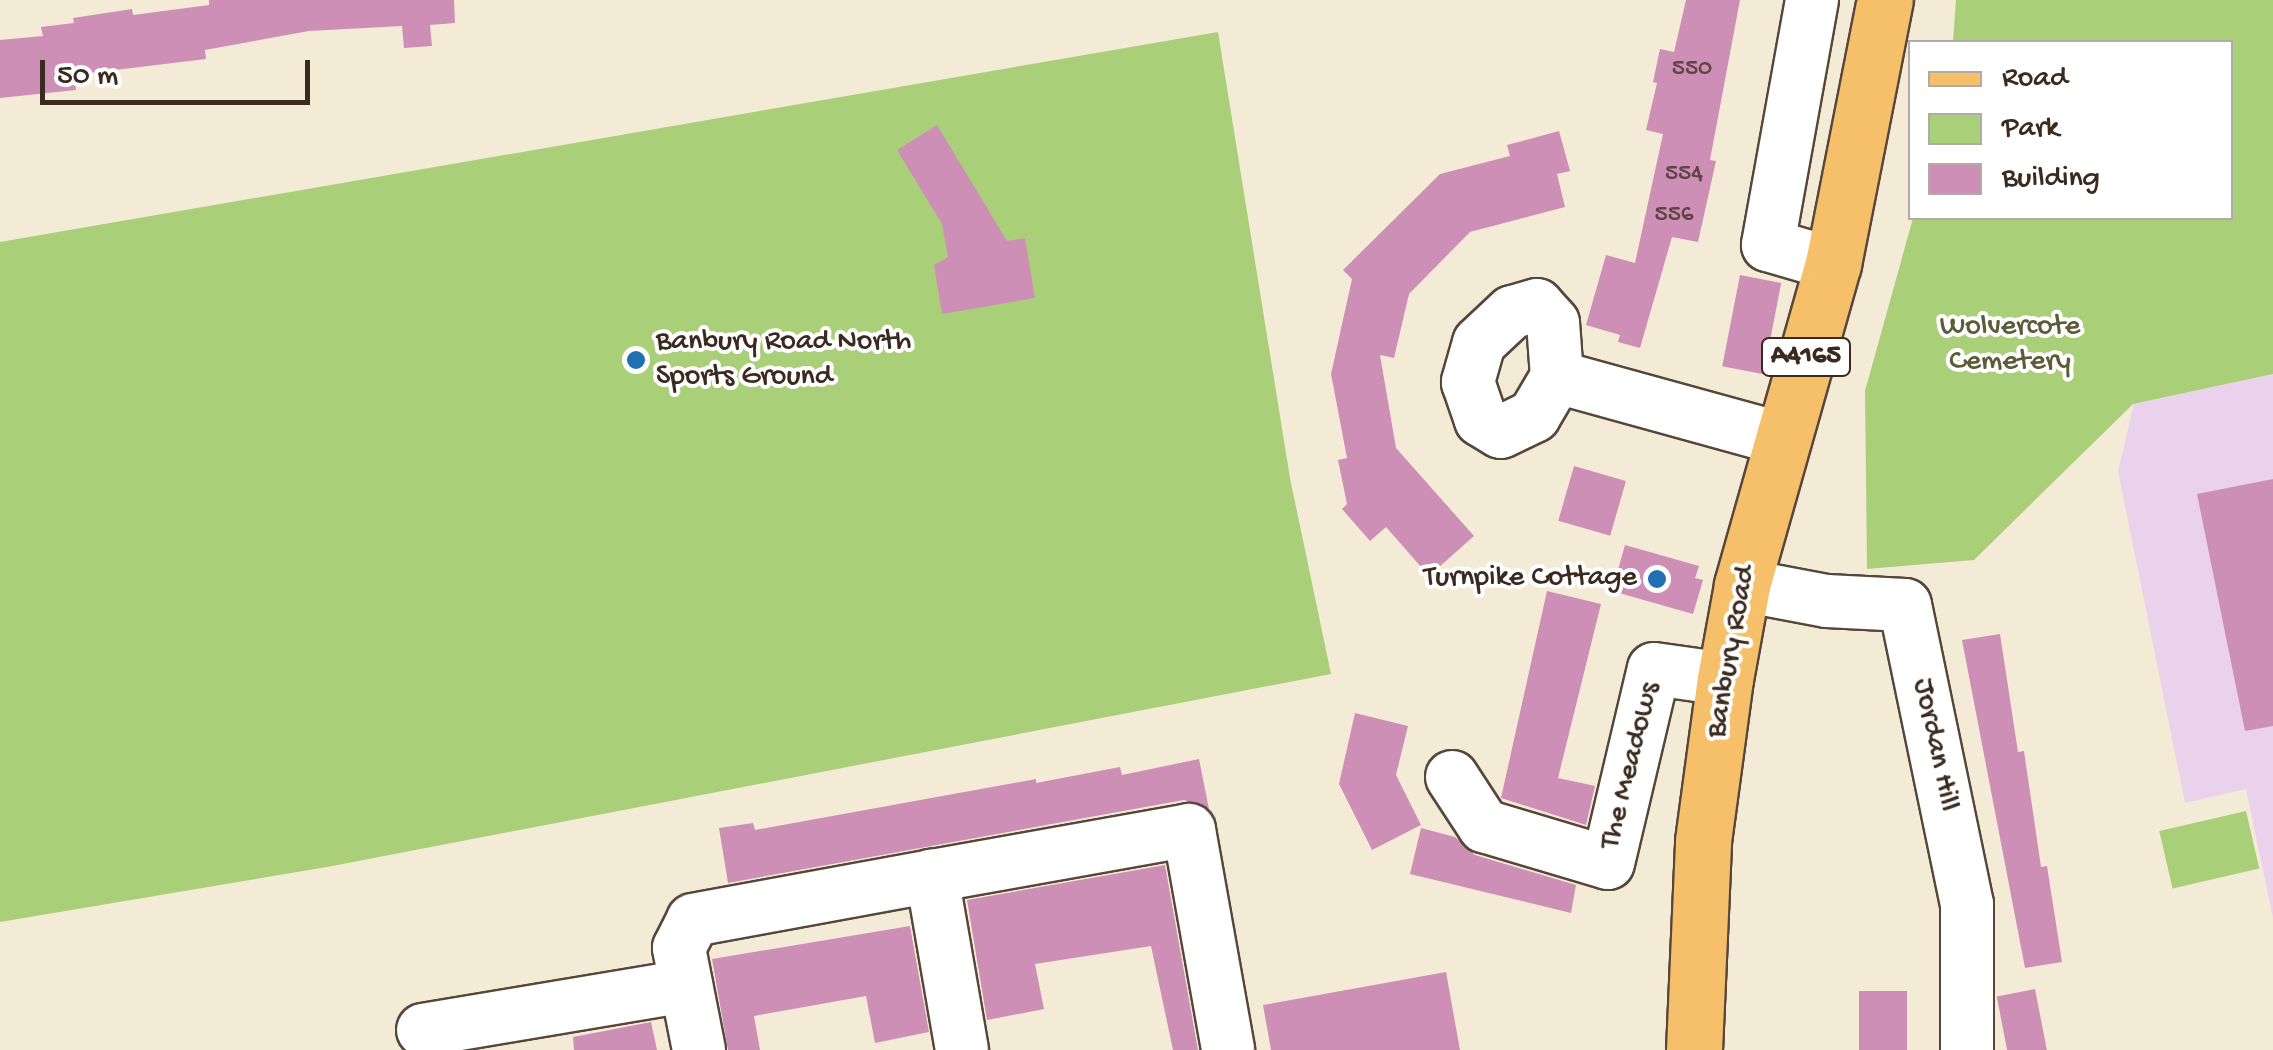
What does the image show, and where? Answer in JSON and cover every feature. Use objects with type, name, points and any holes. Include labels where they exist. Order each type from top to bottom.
[{"type":"main road","name":"Banbury Road","points":[[1694,1050],[1703,841],[1742,585],[1834,264],[1884,0]]},
{"type":"street","points":[[1812,0],[1768,246],[1834,264]]},
{"type":"street","points":[[1556,377],[1782,439]]},
{"type":"street","name":"Jordan Hill","points":[[1742,585],[1828,601],[1905,605],[1967,904],[1966,1050]]},
{"type":"street","name":"The Meadows","points":[[1452,776],[1484,826],[1608,863],[1654,669],[1725,679]]},
{"type":"street","points":[[698,1050],[679,948],[693,920],[1189,830],[1228,1050]]},
{"type":"street","points":[[932,876],[962,1050]]},
{"type":"street","points":[[424,1030],[686,986]]},
{"type":"shaded area","points":[[2273,374],[2273,918],[2246,789],[2185,803],[2118,471],[2134,404]]},
{"type":"green space","name":"Wolvercote Cemetery","points":[[1956,0],[2273,0],[2273,374],[2133,404],[1974,560],[1867,569],[1865,391],[1912,220],[2233,220],[2233,40],[1953,40]]},
{"type":"green space","name":"Banbury Road North Sports Ground","points":[[1218,32],[1290,478],[1331,674],[327,867],[0,922],[0,242]]},
{"type":"green space","points":[[2246,811],[2259,868],[2173,889],[2159,831]]},
{"type":"building","points":[[209,0],[454,0],[455,23],[430,25],[432,46],[404,48],[402,26],[309,31],[205,50],[206,59],[74,75],[76,90],[0,98],[0,40],[43,36],[41,27],[74,23],[73,18],[132,9],[133,15],[209,5]]},
{"type":"building","points":[[1686,0],[1740,0],[1710,160],[1716,161],[1698,242],[1672,237],[1640,348],[1618,342],[1620,335],[1586,325],[1606,255],[1635,263],[1663,134],[1646,130],[1657,83],[1653,82],[1660,49],[1674,52]]},
{"type":"building","points":[[937,125],[1007,241],[1025,238],[1035,298],[942,314],[934,265],[948,257],[942,224],[897,150]]},
{"type":"building","points":[[1559,131],[1570,171],[1557,174],[1565,207],[1470,232],[1409,294],[1394,358],[1380,355],[1396,448],[1474,536],[1429,576],[1386,527],[1370,541],[1342,509],[1347,504],[1338,460],[1347,458],[1331,374],[1352,279],[1343,270],[1440,174],[1510,156],[1507,145]]},
{"type":"building","points":[[1740,275],[1781,283],[1763,374],[1722,366]]},
{"type":"building","points":[[1574,466],[1626,481],[1610,536],[1558,521]]},
{"type":"building","points":[[2273,479],[2273,726],[2245,731],[2197,494]]},
{"type":"building","name":"Turnpike Cottage","points":[[1625,545],[1699,566],[1695,578],[1703,580],[1693,614],[1612,591]]},
{"type":"building","points":[[1547,591],[1601,604],[1558,778],[1595,786],[1586,825],[1501,798]]},
{"type":"building","points":[[2000,634],[2018,752],[2024,751],[2041,867],[2047,866],[2062,962],[2025,968],[1962,640]]},
{"type":"building","points":[[1355,713],[1408,726],[1396,775],[1421,825],[1372,850],[1339,784]]},
{"type":"building","points":[[1199,759],[1209,809],[1184,800],[728,883],[719,828],[753,823],[755,830],[1036,779],[1036,783],[1120,767],[1122,775]]},
{"type":"building","points":[[1421,828],[1455,837],[1475,855],[1576,885],[1571,913],[1410,874]]},
{"type":"building","points":[[1165,865],[1198,1050],[1173,1050],[1151,946],[1035,964],[1044,1009],[987,1020],[967,900]]},
{"type":"building","points":[[910,926],[929,1032],[875,1043],[866,996],[754,1016],[760,1050],[728,1050],[712,959]]},
{"type":"building","points":[[1446,972],[1460,1050],[1271,1050],[1263,1005]]},
{"type":"building","points":[[2035,989],[2047,1050],[2007,1050],[1997,996]]},
{"type":"building","points":[[1859,991],[1907,991],[1907,1050],[1859,1050]]},
{"type":"building","points":[[651,1022],[657,1050],[574,1050],[573,1037]]},
{"type":"place","name":"Banbury Road North Sports Ground","points":[[636,360]]},
{"type":"place","name":"Turnpike Cottage","points":[[1657,579]]}]
